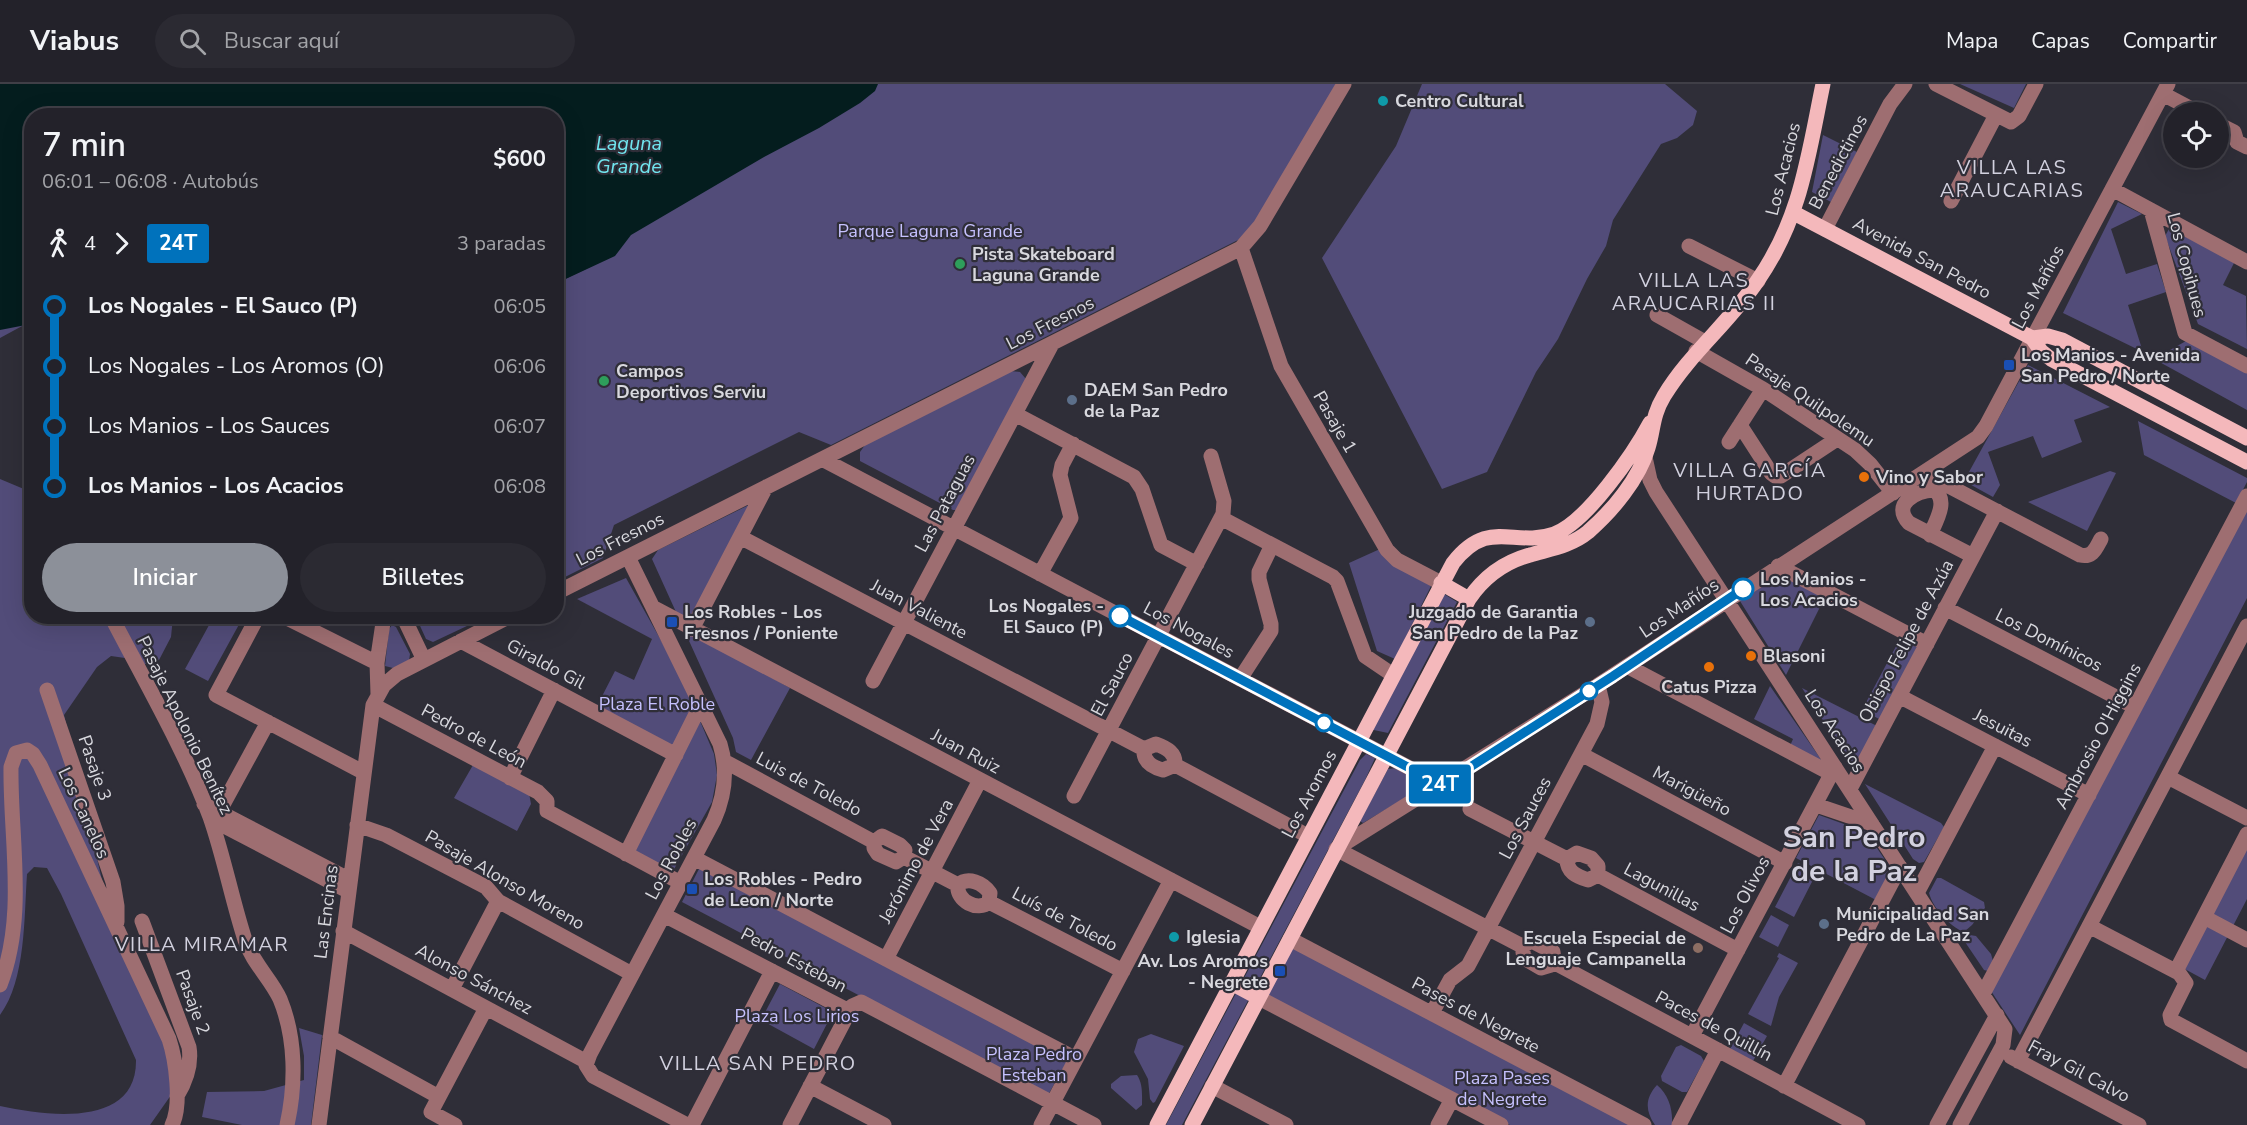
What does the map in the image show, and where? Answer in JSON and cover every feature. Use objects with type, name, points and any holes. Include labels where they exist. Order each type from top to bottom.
[{"type":"main road","name":"Los Acacios","points":[[1645,457],[1653,431],[1655,412],[1674,381],[1701,346],[1737,308],[1758,280],[1778,247],[1794,213],[1823,84]]},
{"type":"main road","name":"Avenida San Pedro","points":[[1794,213],[2032,338],[2041,351],[2051,359],[2247,462]]},
{"type":"main road","name":"Avenida San Pedro","points":[[2032,338],[2048,336],[2062,340],[2247,438]]},
{"type":"main road","name":"Los Aromos","points":[[1157,1125],[1441,583],[1458,556],[1479,541],[1497,535],[1546,536],[1563,530],[1576,521],[1617,473],[1640,440],[1655,412]]},
{"type":"main road","points":[[1192,1125],[1335,849],[1469,599],[1483,581],[1504,565],[1529,555],[1561,547],[1589,531],[1623,493],[1645,457]]},
{"type":"main road","points":[[1441,583],[1469,599]]},
{"type":"main road","points":[[1231,983],[1259,998]]},
{"type":"street","name":"Los Fresnos","points":[[564,589],[1241,248],[1260,226],[1344,84]]},
{"type":"street","name":"Benedictinos","points":[[1825,229],[1890,104],[1905,84]]},
{"type":"street","points":[[1936,84],[2008,122],[2017,119],[2036,84]]},
{"type":"street","points":[[2165,89],[2183,102]]},
{"type":"street","name":"Los Mañíos","points":[[1335,849],[1442,785],[1967,446],[1982,432],[2165,89]]},
{"type":"street","points":[[1951,201],[1996,115]]},
{"type":"street","points":[[2241,130],[2237,142],[2247,147]]},
{"type":"street","name":"Los Copihues","points":[[2112,189],[2247,262]]},
{"type":"street","name":"Los Copihues","points":[[2151,210],[2185,333],[2247,366]]},
{"type":"street","points":[[1689,246],[1758,280]]},
{"type":"street","name":"Pasaje 1","points":[[1241,248],[1281,366],[1387,550],[1397,560],[1441,583]]},
{"type":"street","points":[[1657,315],[1701,346]]},
{"type":"street","name":"Las Pataguas","points":[[873,681],[1052,344]]},
{"type":"street","name":"Pasaje Quilpolemu","points":[[1701,346],[1863,457],[1893,493]]},
{"type":"street","points":[[1729,442],[1763,389]]},
{"type":"street","points":[[1015,414],[1134,477],[1142,489],[1161,545],[1197,564]]},
{"type":"street","points":[[1740,425],[1775,476],[1781,476],[1837,439]]},
{"type":"street","points":[[1040,574],[1071,518],[1060,474],[1073,444]]},
{"type":"street","name":"El Sauco","points":[[1074,796],[1221,518],[1224,501],[1211,456]]},
{"type":"street","name":"Los Acacios","points":[[1645,457],[1650,480],[1656,492],[1834,771],[1850,789],[2005,1029],[2006,1035],[2000,1051],[1960,1125]]},
{"type":"street","name":"Los Nogales","points":[[822,459],[1442,785]]},
{"type":"street","points":[[1924,473],[1940,487],[1997,511],[2083,556],[2094,552],[2101,539]]},
{"type":"street","points":[[1940,487],[1917,493],[1906,500],[1902,508],[1903,516],[1909,523],[1972,556]]},
{"type":"street","points":[[1930,535],[1942,502],[1940,487]]},
{"type":"street","points":[[692,629],[766,488]]},
{"type":"street","name":"Ambrosio O'Higgins","points":[[1983,994],[2247,496]]},
{"type":"street","name":"Obispo Felipe de Azúa","points":[[1850,789],[1997,511]]},
{"type":"street","points":[[1221,518],[1336,580],[1365,656],[1393,675]]},
{"type":"street","name":"Juan Valiente","points":[[740,537],[1144,749],[1145,758],[1154,767],[1163,770],[1175,765],[1308,836]]},
{"type":"street","points":[[1240,679],[1271,631],[1259,572],[1272,545]]},
{"type":"street","name":"Los Robles","points":[[587,1062],[714,819],[722,799],[725,774],[720,744],[628,557]]},
{"type":"street","points":[[1779,566],[1927,644]]},
{"type":"street","name":"Juan Ruiz","points":[[654,608],[1260,927]]},
{"type":"street","name":"Los Domínicos","points":[[1946,608],[2135,707]]},
{"type":"street","name":"Pasaje Apolonio Benítez","points":[[115,624],[176,742],[204,804],[215,816],[246,943],[279,999],[288,1029],[293,1064],[292,1103],[287,1125]]},
{"type":"street","points":[[254,624],[216,695],[363,772]]},
{"type":"street","points":[[299,624],[377,663]]},
{"type":"street","name":"Las Encinas","points":[[319,1125],[383,624]]},
{"type":"street","points":[[407,624],[424,660]]},
{"type":"street","points":[[375,699],[397,674],[494,624]]},
{"type":"street","points":[[2018,1061],[2247,626]]},
{"type":"street","name":"Giraldo Gil","points":[[461,641],[676,755]]},
{"type":"street","points":[[1627,666],[1834,771]]},
{"type":"street","name":"Los Sauces","points":[[1432,1013],[1450,980],[1468,966],[1600,717],[1602,702],[1598,685]]},
{"type":"street","name":"Pasaje 3","points":[[47,690],[113,882],[117,906],[116,928]]},
{"type":"street","points":[[510,778],[554,690]]},
{"type":"street","name":"Jesuitas","points":[[1899,696],[2089,795]]},
{"type":"street","name":"Pedro de León","points":[[375,699],[510,778],[542,794],[547,801],[548,811],[626,854]]},
{"type":"street","points":[[681,883],[626,854],[701,704]]},
{"type":"street","points":[[268,722],[215,816],[349,885]]},
{"type":"street","points":[[1917,893],[1995,746]]},
{"type":"street","name":"Los Canelos","points":[[0,985],[9,953],[15,912],[11,767],[19,751],[30,752],[40,765],[169,1039],[177,1096],[175,1119],[172,1125]]},
{"type":"street","name":"Marigüeño","points":[[1581,754],[1785,863]]},
{"type":"street","name":"Luis de Toledo","points":[[724,761],[874,842],[882,836],[900,844],[905,850],[904,857],[958,885],[970,880],[986,888],[990,893],[989,902]]},
{"type":"street","name":"Los Olivos","points":[[1692,1036],[1834,771]]},
{"type":"street","points":[[2168,777],[2247,818]]},
{"type":"street","name":"Jerónimo de Vera","points":[[886,959],[980,780]]},
{"type":"street","points":[[1815,805],[1872,824]]},
{"type":"street","name":"Lagunillas","points":[[1470,809],[1567,859],[1568,867],[1574,874],[1588,880],[1599,875],[1738,950]]},
{"type":"street","name":"Pasaje Alonso Moreno","points":[[357,825],[386,835],[486,887],[498,901],[632,974]]},
{"type":"street","points":[[2176,970],[2247,834]]},
{"type":"street","name":"Paces de Quillín","points":[[1335,849],[1522,946],[1532,941],[1548,948],[1554,955],[1553,962],[1858,1125]]},
{"type":"street","points":[[694,858],[1076,1059]]},
{"type":"street","points":[[1784,1086],[1900,867]]},
{"type":"street","points":[[1041,1125],[1171,880]]},
{"type":"street","points":[[452,989],[498,901]]},
{"type":"street","name":"Luís de Toledo","points":[[989,902],[1123,971]]},
{"type":"street","name":"Pedro Esteban","points":[[664,915],[849,1011],[855,1004],[864,1004],[1094,1125]]},
{"type":"street","points":[[2204,917],[2247,940]]},
{"type":"street","name":"Pasaje 2","points":[[142,921],[189,1047],[189,1068],[177,1096]]},
{"type":"street","points":[[2089,926],[2176,970],[2186,983],[2170,1015],[2171,1020],[2247,1061]]},
{"type":"street","name":"Alonso Sánchez","points":[[343,931],[587,1062]]},
{"type":"street","name":"Pases de Negrete","points":[[1290,939],[1644,1125]]},
{"type":"street","points":[[587,1062],[587,1069],[593,1076],[684,1124],[772,971]]},
{"type":"street","points":[[1259,998],[1501,1125]]},
{"type":"street","points":[[455,1125],[431,1112],[486,1008]]},
{"type":"street","points":[[790,1125],[849,1011]]},
{"type":"street","points":[[1937,1125],[1997,1015]]},
{"type":"street","points":[[330,1037],[440,1097]]},
{"type":"street","points":[[1679,1125],[1718,1050]]},
{"type":"street","name":"Fray Gil Calvo","points":[[2000,1051],[2139,1125]]},
{"type":"street","points":[[810,1086],[884,1125]]},
{"type":"street","points":[[1212,1086],[1286,1125]]},
{"type":"street","points":[[1438,1125],[1452,1099]]},
{"type":"green space","name":"Parque Laguna Grande","points":[[0,84],[1336,84],[1269,206],[1247,233],[1238,240],[831,445],[799,432],[614,525],[603,558],[564,578],[564,280],[592,266],[564,149],[564,108],[24,108],[24,325],[0,338]]},
{"type":"green space","points":[[1422,84],[1665,84],[1697,111],[1693,125],[1677,138],[1661,144],[1613,220],[1606,246],[1558,339],[1536,372],[1487,472],[1442,489],[1322,258],[1396,146]]},
{"type":"green space","points":[[1960,84],[2026,84],[2014,108]]},
{"type":"green space","points":[[1823,135],[1857,152],[1831,202],[1812,192]]},
{"type":"green space","points":[[2118,202],[2142,214],[2111,229],[2126,274],[2157,264],[2166,292],[2128,305],[2143,352],[2063,313]]},
{"type":"green space","points":[[2169,229],[2235,261],[2223,285],[2246,296],[2247,349],[2198,324],[2165,236]]},
{"type":"green space","points":[[2186,341],[2247,373],[2247,410],[2154,359]]},
{"type":"green space","points":[[2028,365],[2110,407],[2074,420],[2082,442],[2042,458],[2033,436],[1988,452],[2000,485],[1993,497],[1964,481]]},
{"type":"green space","points":[[1010,371],[1020,372],[1026,379],[957,510],[953,510],[860,461],[860,452],[865,445]]},
{"type":"green space","points":[[2138,421],[2247,478],[2236,503],[2144,455]]},
{"type":"green space","points":[[2110,471],[2116,473],[2087,531],[2028,502]]},
{"type":"green space","points":[[0,479],[24,489],[24,624],[172,624],[171,637],[159,660],[139,666],[125,658],[111,656],[97,667],[64,715],[116,941],[158,1025],[176,1088],[150,1125],[0,1125],[0,1106],[45,1113],[89,1112],[108,1106],[123,1096],[133,1081],[136,1060],[47,868],[34,867],[27,874],[19,966],[9,1001],[0,1015]]},
{"type":"green space","points":[[757,501],[688,630],[790,688],[751,760],[736,752],[733,738],[652,559],[658,550]]},
{"type":"green space","points":[[2247,503],[2247,598],[2020,1035],[1991,991]]},
{"type":"green space","points":[[1380,549],[1392,561],[1431,586],[1395,659],[1377,651],[1349,563]]},
{"type":"green space","points":[[1783,573],[1826,595],[1786,675],[1740,601]]},
{"type":"green space","name":"Plaza El Roble","points":[[626,578],[681,676],[714,754],[717,775],[712,802],[673,871],[629,850],[679,756],[596,708],[615,671],[634,680],[652,639],[577,599]]},
{"type":"green space","points":[[1444,594],[1457,602],[1388,733],[1369,729]]},
{"type":"green space","points":[[210,624],[239,624],[208,681],[185,669]]},
{"type":"green space","points":[[419,624],[471,624],[433,642],[426,639]]},
{"type":"green space","points":[[392,625],[396,627],[410,654],[409,661],[393,668],[385,666],[389,629]]},
{"type":"green space","points":[[1902,635],[1921,645],[1881,720],[1862,710]]},
{"type":"green space","points":[[1770,686],[1827,768],[1789,748],[1793,739],[1754,719]]},
{"type":"green space","points":[[1802,688],[1879,727],[1856,771]]},
{"type":"green space","points":[[1366,754],[1375,758],[1365,780],[1182,1125],[1166,1125],[1360,760]]},
{"type":"green space","points":[[473,765],[529,793],[531,804],[517,831],[454,798]]},
{"type":"green space","points":[[1396,768],[1414,780],[1415,790],[1363,823],[1360,821],[1388,769]]},
{"type":"green space","points":[[1865,784],[1941,823],[1944,827],[1924,862],[1919,863],[1913,859]]},
{"type":"green space","points":[[1819,815],[1866,832],[1892,870],[1876,900],[1796,858]]},
{"type":"green space","points":[[2247,842],[2247,899],[2205,980],[2181,967]]},
{"type":"green space","points":[[1798,863],[1817,872],[1794,917],[1775,907]]},
{"type":"green space","name":"Plaza Pedro Esteban","points":[[700,867],[1069,1058],[1048,1095],[682,902]]},
{"type":"green space","points":[[1937,878],[1941,878],[1984,902],[1985,908],[1964,932],[1947,921],[1931,899],[1929,893]]},
{"type":"green space","points":[[1771,915],[1789,925],[1778,947],[1759,937]]},
{"type":"green space","points":[[1976,936],[1991,954],[1993,961],[1988,971],[1984,970],[1965,942],[1965,937]]},
{"type":"green space","name":"Plaza Pases de Negrete","points":[[1291,945],[1633,1125],[1510,1125],[1264,995]]},
{"type":"green space","points":[[1779,953],[1798,963],[1779,997],[1771,1026],[1748,1014],[1779,958],[1777,957]]},
{"type":"green space","name":"Plaza Los Lirios","points":[[780,984],[833,1012],[814,1049],[761,1020]]},
{"type":"green space","points":[[1744,1023],[1767,1036],[1753,1061],[1730,1049]]},
{"type":"green space","points":[[299,1028],[322,1035],[311,1125],[242,1125],[202,1117],[207,1092],[264,1091],[304,1080],[304,1056]]},
{"type":"green space","points":[[1151,1034],[1184,1046],[1153,1103],[1150,1099],[1148,1079],[1134,1052],[1138,1039]]},
{"type":"green space","points":[[1681,1045],[1701,1056],[1704,1061],[1687,1092],[1682,1092],[1662,1081],[1661,1076],[1676,1047]]},
{"type":"green space","points":[[1137,1075],[1141,1086],[1142,1105],[1136,1110],[1111,1088],[1111,1084],[1121,1076]]},
{"type":"green space","points":[[1657,1085],[1665,1093],[1669,1103],[1672,1125],[1655,1125],[1649,1115],[1648,1100]]},
{"type":"water","name":"Laguna Grande","points":[[0,84],[878,84],[875,91],[860,103],[631,235],[615,256],[564,280],[564,108],[24,108],[24,325],[0,330]]},
{"type":"bus line","name":"24T","points":[[1120,616],[1442,785],[1613,676],[1743,589]]},
{"type":"place","name":"Centro Cultural","points":[[1383,101]]},
{"type":"place","name":"Pista Skateboard Laguna Grande","points":[[960,264]]},
{"type":"place","name":"Los Manios - Avenida San Pedro / Norte","points":[[2009,365]]},
{"type":"place","name":"Campos Deportivos Serviu","points":[[604,381]]},
{"type":"place","name":"DAEM San Pedro de la Paz","points":[[1072,400]]},
{"type":"place","name":"Vino y Sabor","points":[[1864,477]]},
{"type":"place","name":"Los Manios - Los Acacios","points":[[1743,589]]},
{"type":"place","name":"Los Nogales - El Sauco (P)","points":[[1120,616]]},
{"type":"place","name":"Los Robles - Los Fresnos / Poniente","points":[[672,622]]},
{"type":"place","name":"Juzgado de Garantia San Pedro de la Paz","points":[[1590,622]]},
{"type":"place","name":"Blasoni","points":[[1751,656]]},
{"type":"place","name":"Catus Pizza","points":[[1709,667]]},
{"type":"place","name":"Los Robles - Pedro de Leon / Norte","points":[[692,889]]},
{"type":"place","name":"Municipalidad San Pedro de La Paz","points":[[1824,924]]},
{"type":"place","name":"Iglesia","points":[[1174,937]]},
{"type":"place","name":"Escuela Especial de Lenguaje Campanella","points":[[1698,948]]},
{"type":"place","name":"Av. Los Aromos - Negrete","points":[[1280,971]]},
{"type":"district","name":"VILLA LAS ARAUCARIAS","points":[[2012,178]]},
{"type":"district","name":"VILLA LAS ARAUCARIAS II","points":[[1694,292]]},
{"type":"district","name":"VILLA GARCÍA HURTADO","points":[[1750,482]]},
{"type":"district","name":"San Pedro de la Paz","points":[[1854,854]]},
{"type":"district","name":"VILLA MIRAMAR","points":[[202,944]]},
{"type":"district","name":"VILLA SAN PEDRO","points":[[758,1063]]}]
